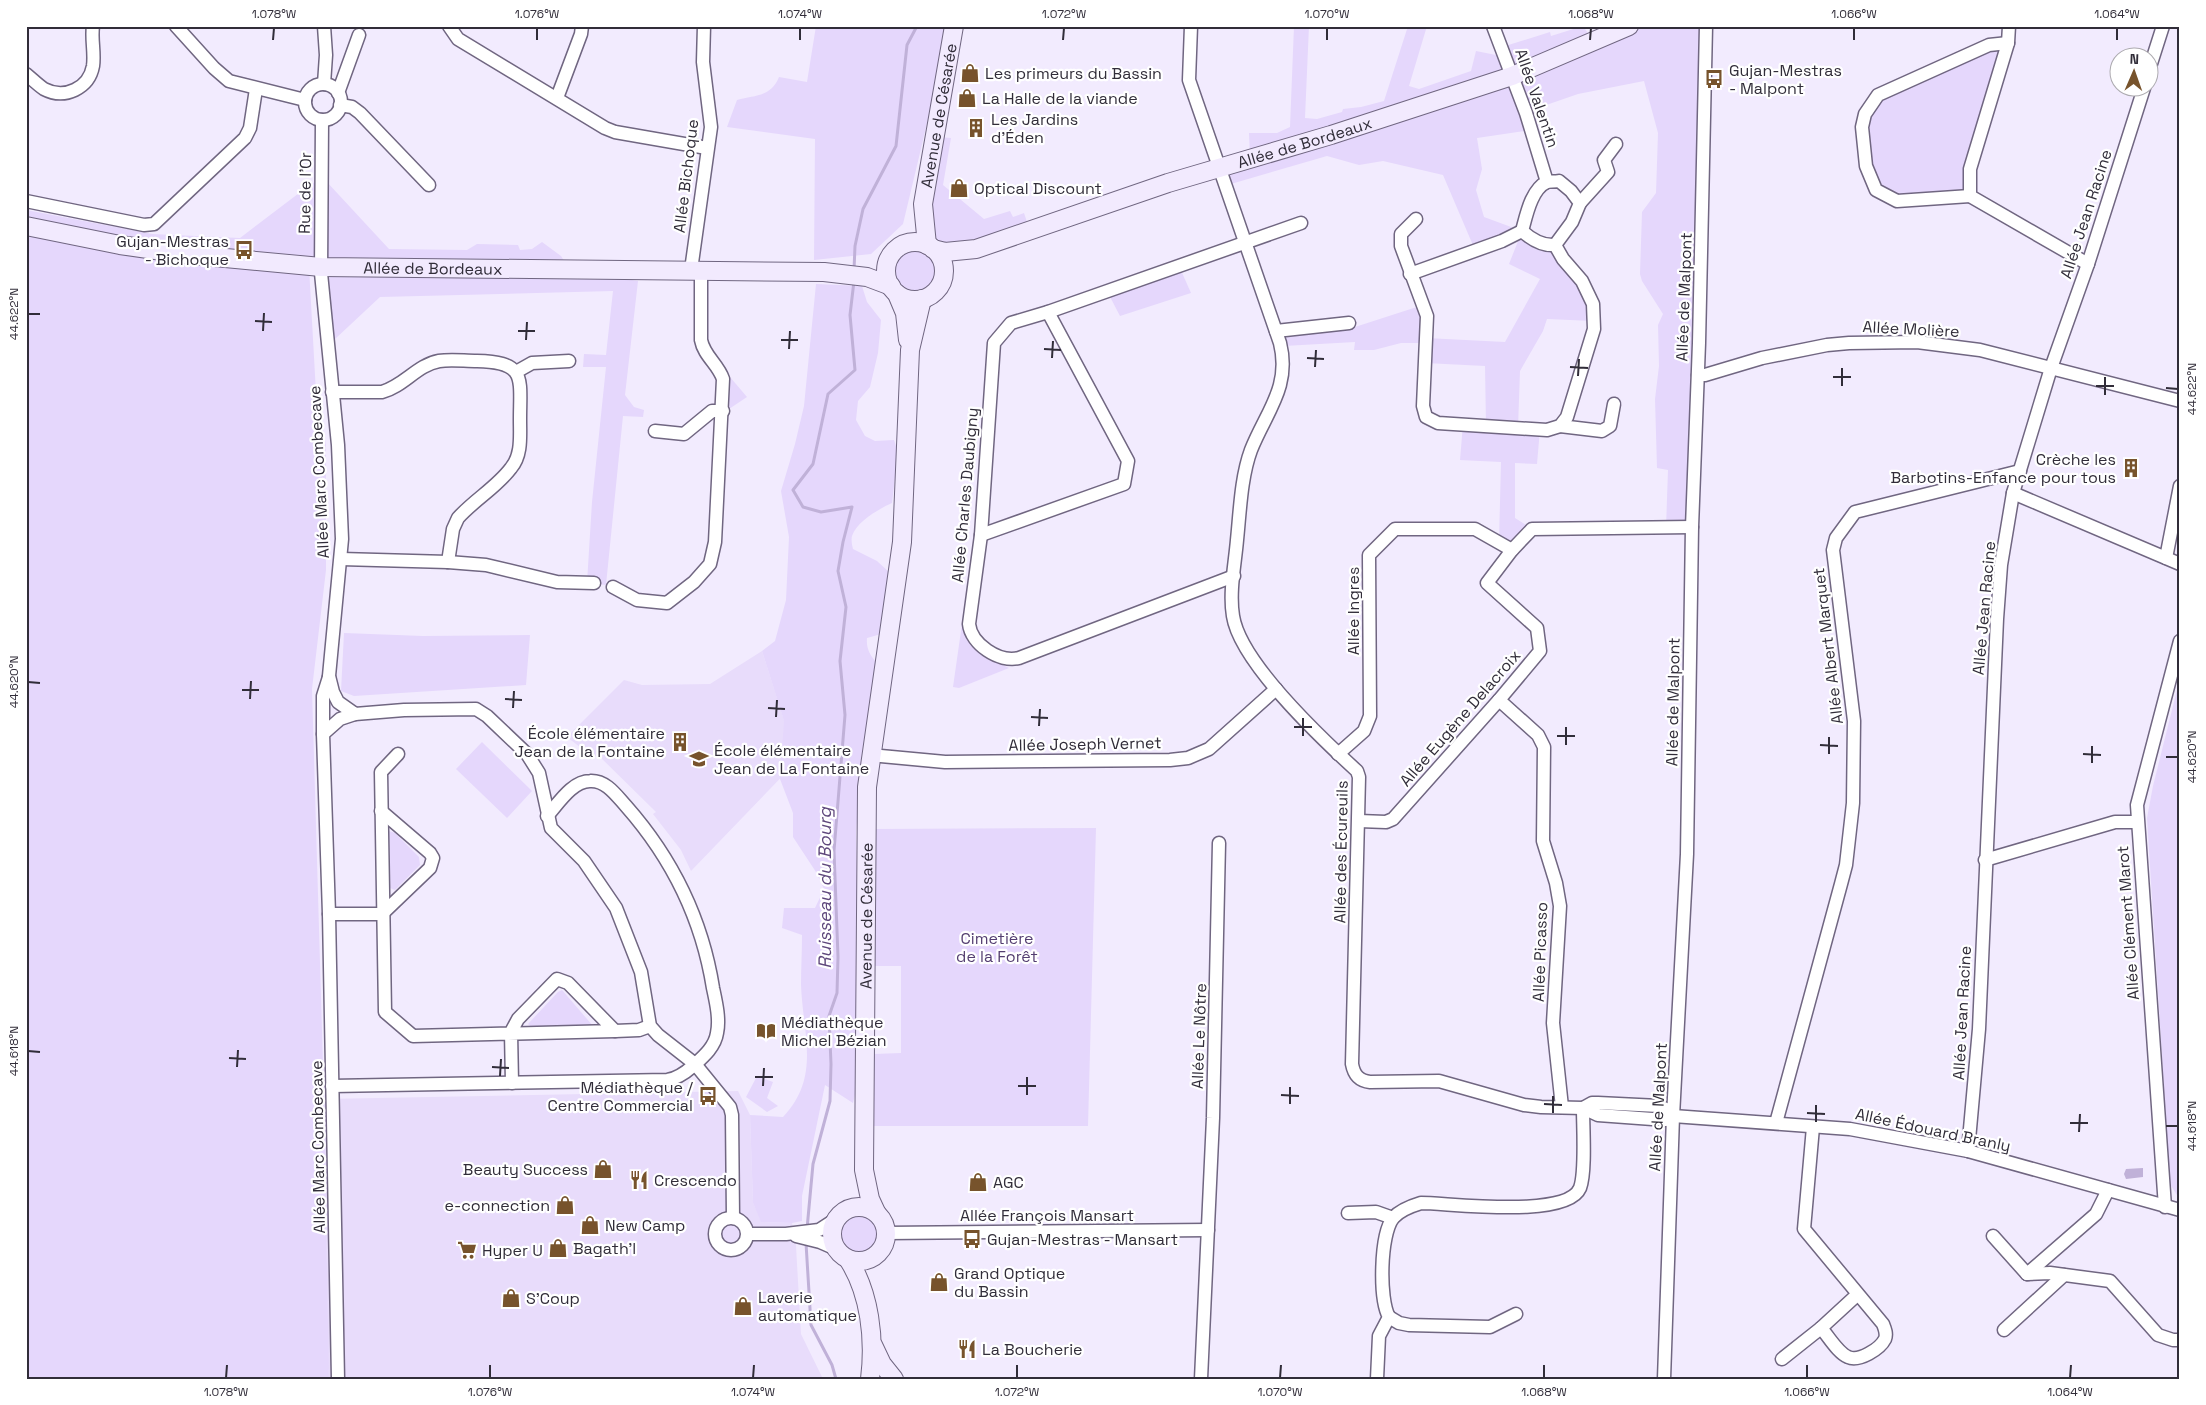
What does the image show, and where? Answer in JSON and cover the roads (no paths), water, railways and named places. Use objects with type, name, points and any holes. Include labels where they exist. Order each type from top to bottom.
[{"type":"main road","name":"Avenue de Césarée","points":[[902,245],[923,204],[954,26]]},
{"type":"main road","name":"Allée de Bordeaux","points":[[930,247],[945,252],[976,249],[1218,168],[1331,135],[1512,76],[1629,26]]},
{"type":"main road","name":"Avenue de Césarée","points":[[923,204],[930,247]]},
{"type":"main road","name":"Allée de Bordeaux","points":[[26,226],[183,254],[250,262],[321,267],[839,273],[864,271],[890,258]]},
{"type":"main road","points":[[894,290],[914,300],[931,295],[938,289],[942,280],[943,263],[930,247],[910,243],[902,245],[890,258],[886,272],[904,313],[910,350]]},
{"type":"main road","name":"Allée de Bordeaux","points":[[942,280],[958,263],[976,249]]},
{"type":"main road","name":"Allée de Bordeaux","points":[[864,271],[894,290]]},
{"type":"main road","points":[[910,350],[922,299]]},
{"type":"main road","name":"Avenue de Césarée","points":[[876,1212],[870,1199],[864,1170],[866,814],[870,755],[902,542],[910,350]]},
{"type":"main road","name":"Avenue de Césarée","points":[[842,1214],[864,1170]]},
{"type":"main road","points":[[842,1254],[856,1261],[872,1257],[883,1247],[886,1233],[881,1218],[876,1212],[860,1206],[842,1214],[832,1234],[842,1254],[864,1289]]},
{"type":"main road","points":[[870,1379],[872,1345],[864,1289],[872,1257]]},
{"type":"main road","points":[[872,1345],[882,1364],[894,1379]]},
{"type":"street","points":[[26,74],[46,90],[62,94],[76,90],[89,76],[93,66],[93,26]]},
{"type":"street","points":[[176,26],[224,77],[234,83],[305,100]]},
{"type":"street","points":[[324,26],[326,56],[324,84]]},
{"type":"street","points":[[449,26],[458,39],[605,128],[615,132],[707,148]]},
{"type":"street","points":[[557,98],[581,34],[582,26]]},
{"type":"street","name":"Allée Bichoque","points":[[612,587],[637,600],[667,603],[694,582],[710,564],[715,542],[723,411],[723,379],[718,367],[704,351],[701,340],[696,270],[707,148],[711,127],[703,62],[704,26]]},
{"type":"street","name":"Allée des Écureuils","points":[[1191,26],[1190,80],[1218,168],[1282,349],[1283,372],[1278,395],[1249,457],[1243,493],[1232,610],[1235,623],[1247,650],[1276,689],[1359,774],[1360,821],[1352,1064],[1356,1076],[1365,1082],[1439,1081],[1524,1105],[1583,1108],[1590,1113],[1598,1115],[1666,1120],[1673,1116]]},
{"type":"street","name":"Allée Valentin","points":[[1493,26],[1526,112],[1547,182]]},
{"type":"street","name":"Allée de Malpont","points":[[1664,1379],[1673,1116],[1687,854],[1692,527],[1698,375],[1706,26]]},
{"type":"street","points":[[1970,196],[1970,169],[2008,43],[2010,26]]},
{"type":"street","points":[[2156,48],[2163,26]]},
{"type":"street","points":[[358,35],[339,99],[334,116],[322,120],[315,118],[308,112],[305,100],[313,87],[324,84],[332,86],[339,99],[360,113],[429,185]]},
{"type":"street","points":[[2008,43],[1989,45],[1878,95],[1865,114],[1862,127],[1866,166],[1876,190],[1897,202],[1970,196],[2088,264]]},
{"type":"street","points":[[26,201],[144,225],[154,224],[245,138],[250,128],[256,89]]},
{"type":"street","name":"Allée Jean Racine","points":[[1968,1151],[1979,1029],[1985,860],[2000,584],[2013,493],[2051,368],[2088,264],[2141,98]]},
{"type":"street","name":"Rue de l'Or","points":[[321,267],[322,120]]},
{"type":"street","points":[[1522,231],[1530,238],[1546,246],[1555,245],[1572,222],[1580,203],[1608,172],[1604,160],[1616,144]]},
{"type":"street","points":[[1410,274],[1502,241],[1522,231],[1538,188],[1547,182],[1558,181],[1571,191],[1580,203]]},
{"type":"street","points":[[1416,219],[1401,234],[1401,246],[1427,316],[1423,406],[1426,417],[1446,423],[1547,430],[1560,426],[1602,431],[1610,426],[1614,404]]},
{"type":"street","points":[[1245,244],[1301,223]]},
{"type":"street","name":"Allée Charles Daubigny","points":[[1234,576],[1010,660],[997,656],[978,642],[970,631],[969,624],[981,535],[994,343],[1011,323],[1245,244]]},
{"type":"street","points":[[1555,245],[1562,259],[1582,281],[1593,304],[1594,321],[1594,329],[1567,417],[1560,426]]},
{"type":"street","name":"Allée Marc Combecave","points":[[321,267],[338,445],[341,559],[330,676],[323,696],[338,1379]]},
{"type":"street","points":[[981,535],[1124,484],[1128,461],[1048,312]]},
{"type":"street","points":[[1276,331],[1348,323]]},
{"type":"street","name":"Allée Molière","points":[[1698,375],[1705,375],[1762,358],[1849,343],[1917,342],[1980,350],[2179,397]]},
{"type":"street","points":[[332,392],[382,392],[390,390],[426,366],[441,361],[498,361],[508,365],[516,372],[520,387],[518,454],[512,468],[458,518],[451,536],[448,562]]},
{"type":"street","points":[[516,372],[532,363],[569,361]]},
{"type":"street","points":[[655,431],[684,434],[712,411],[723,411]]},
{"type":"street","name":"Allée Albert Marquet","points":[[1776,1124],[1844,875],[1853,803],[1854,721],[1833,550],[1836,538],[1855,512],[2020,470]]},
{"type":"street","points":[[2166,558],[2180,486]]},
{"type":"street","points":[[2013,493],[2180,564]]},
{"type":"street","name":"Allée Eugène Delacroix","points":[[1360,821],[1386,822],[1393,819],[1499,700],[1540,650],[1537,628],[1487,582],[1512,550],[1532,529],[1692,527]]},
{"type":"street","name":"Allée Ingres","points":[[1338,754],[1364,731],[1370,716],[1369,555],[1395,529],[1475,529],[1512,550]]},
{"type":"street","points":[[341,559],[486,565],[557,582],[594,583]]},
{"type":"street","name":"Allée Clément Marot","points":[[2165,1207],[2137,805],[2180,641]]},
{"type":"street","name":"Allée Marc Combecave","points":[[330,676],[333,692],[338,702],[355,714]]},
{"type":"street","name":"Allée Joseph Vernet","points":[[870,755],[945,762],[1188,758],[1209,749],[1276,689]]},
{"type":"street","name":"Allée Picasso","points":[[1499,700],[1538,735],[1544,747],[1543,841],[1556,883],[1560,906],[1553,1023],[1562,1107]]},
{"type":"street","points":[[323,734],[340,718],[355,714],[458,708],[482,712],[527,754],[537,768],[549,822],[584,861],[616,908],[641,972],[650,1026],[658,1035],[695,1064],[726,1101],[732,1115],[734,1218]]},
{"type":"street","points":[[398,754],[381,772],[385,1012],[413,1036],[511,1032],[616,1031],[639,1030],[650,1026]]},
{"type":"street","points":[[332,1086],[667,1080],[678,1077],[711,1048],[717,1034],[715,999],[710,970],[699,930],[669,864],[631,812],[613,791],[601,783],[591,780],[580,783],[549,822]]},
{"type":"street","points":[[329,914],[382,914],[430,868],[432,858],[430,853],[382,811]]},
{"type":"street","points":[[1985,860],[2114,822],[2137,822]]},
{"type":"street","name":"Allée Le Nôtre","points":[[1201,1379],[1217,998],[1219,842]]},
{"type":"street","points":[[512,1083],[511,1032],[518,1019],[557,979],[568,983],[616,1031]]},
{"type":"street","points":[[1377,1379],[1379,1336],[1389,1317],[1384,1299],[1384,1245],[1387,1230],[1393,1218],[1406,1209],[1421,1204],[1526,1206],[1552,1205],[1568,1200],[1578,1192],[1582,1180],[1583,1108]]},
{"type":"street","name":"Allée Édouard Branly","points":[[1673,1116],[1850,1129],[1968,1151],[2180,1210]]},
{"type":"street","points":[[1813,1127],[1804,1229],[1883,1324],[1886,1332],[1884,1340],[1864,1358],[1854,1359],[1846,1357],[1821,1328]]},
{"type":"street","points":[[2027,1274],[2096,1214],[2108,1190]]},
{"type":"street","points":[[1348,1213],[1376,1212],[1393,1218]]},
{"type":"street","points":[[819,1236],[842,1214]]},
{"type":"street","points":[[734,1218],[742,1221],[748,1234],[745,1243],[738,1249],[728,1250],[719,1244],[715,1234],[722,1220],[734,1218]]},
{"type":"street","name":"Allée François Mansart","points":[[886,1233],[1208,1230]]},
{"type":"street","points":[[748,1234],[819,1236],[842,1254]]},
{"type":"street","points":[[1993,1236],[2027,1274]]},
{"type":"street","points":[[2027,1274],[2050,1273],[2110,1281],[2158,1336],[2180,1340]]},
{"type":"street","points":[[2004,1330],[2064,1275]]},
{"type":"street","points":[[1782,1359],[1821,1328],[1858,1294]]},
{"type":"street","points":[[1389,1317],[1409,1325],[1490,1327],[1516,1314]]},
{"type":"waterway","name":"Ruisseau du Bourg","points":[[854,270],[855,246],[863,209],[896,146],[907,45],[917,26]]},
{"type":"waterway","name":"Ruisseau du Bourg","points":[[807,1229],[813,1164],[830,1101],[829,1016],[837,993],[838,957],[834,851],[845,715],[840,661],[846,607],[838,571],[852,507],[821,512],[803,507],[793,490],[813,464],[828,394],[855,370],[850,315],[854,281]]},
{"type":"waterway","name":"Ruisseau du Bourg","points":[[806,1243],[811,1325],[832,1365],[836,1379]]},
{"type":"place","name":"Les primeurs du Bassin","points":[[970,73]]},
{"type":"place","name":"Gujan-Mestras - Malpont","points":[[1714,79]]},
{"type":"place","name":"La Halle de la viande","points":[[967,98]]},
{"type":"place","name":"Les Jardins d'Éden","points":[[976,128]]},
{"type":"place","name":"Optical Discount","points":[[959,188]]},
{"type":"place","name":"Gujan-Mestras - Bichoque","points":[[244,250]]},
{"type":"place","name":"Crèche les Barbotins-Enfance pour tous","points":[[2131,468]]},
{"type":"place","name":"École élémentaire Jean de la Fontaine","points":[[680,742]]},
{"type":"place","name":"École élémentaire Jean de La Fontaine","points":[[699,759]]},
{"type":"place","name":"Médiathèque Michel Bézian","points":[[766,1031]]},
{"type":"place","name":"Médiathèque / Centre Commercial","points":[[708,1096]]},
{"type":"place","name":"Beauty Success","points":[[603,1169]]},
{"type":"place","name":"Crescendo","points":[[639,1180]]},
{"type":"place","name":"AGC","points":[[978,1182]]},
{"type":"place","name":"e-connection","points":[[565,1205]]},
{"type":"place","name":"New Camp","points":[[590,1225]]},
{"type":"place","name":"Gujan-Mestras - Mansart","points":[[972,1239]]},
{"type":"place","name":"Bagath’l","points":[[558,1248]]},
{"type":"place","name":"Hyper U","points":[[467,1250]]},
{"type":"place","name":"Grand Optique du Bassin","points":[[939,1282]]},
{"type":"place","name":"S’Coup","points":[[511,1298]]},
{"type":"place","name":"Laverie automatique","points":[[743,1306]]},
{"type":"place","name":"La Boucherie","points":[[967,1349]]},
{"type":"park label","name":"Cimetière de la Forêt","points":[[997,947]]}]
